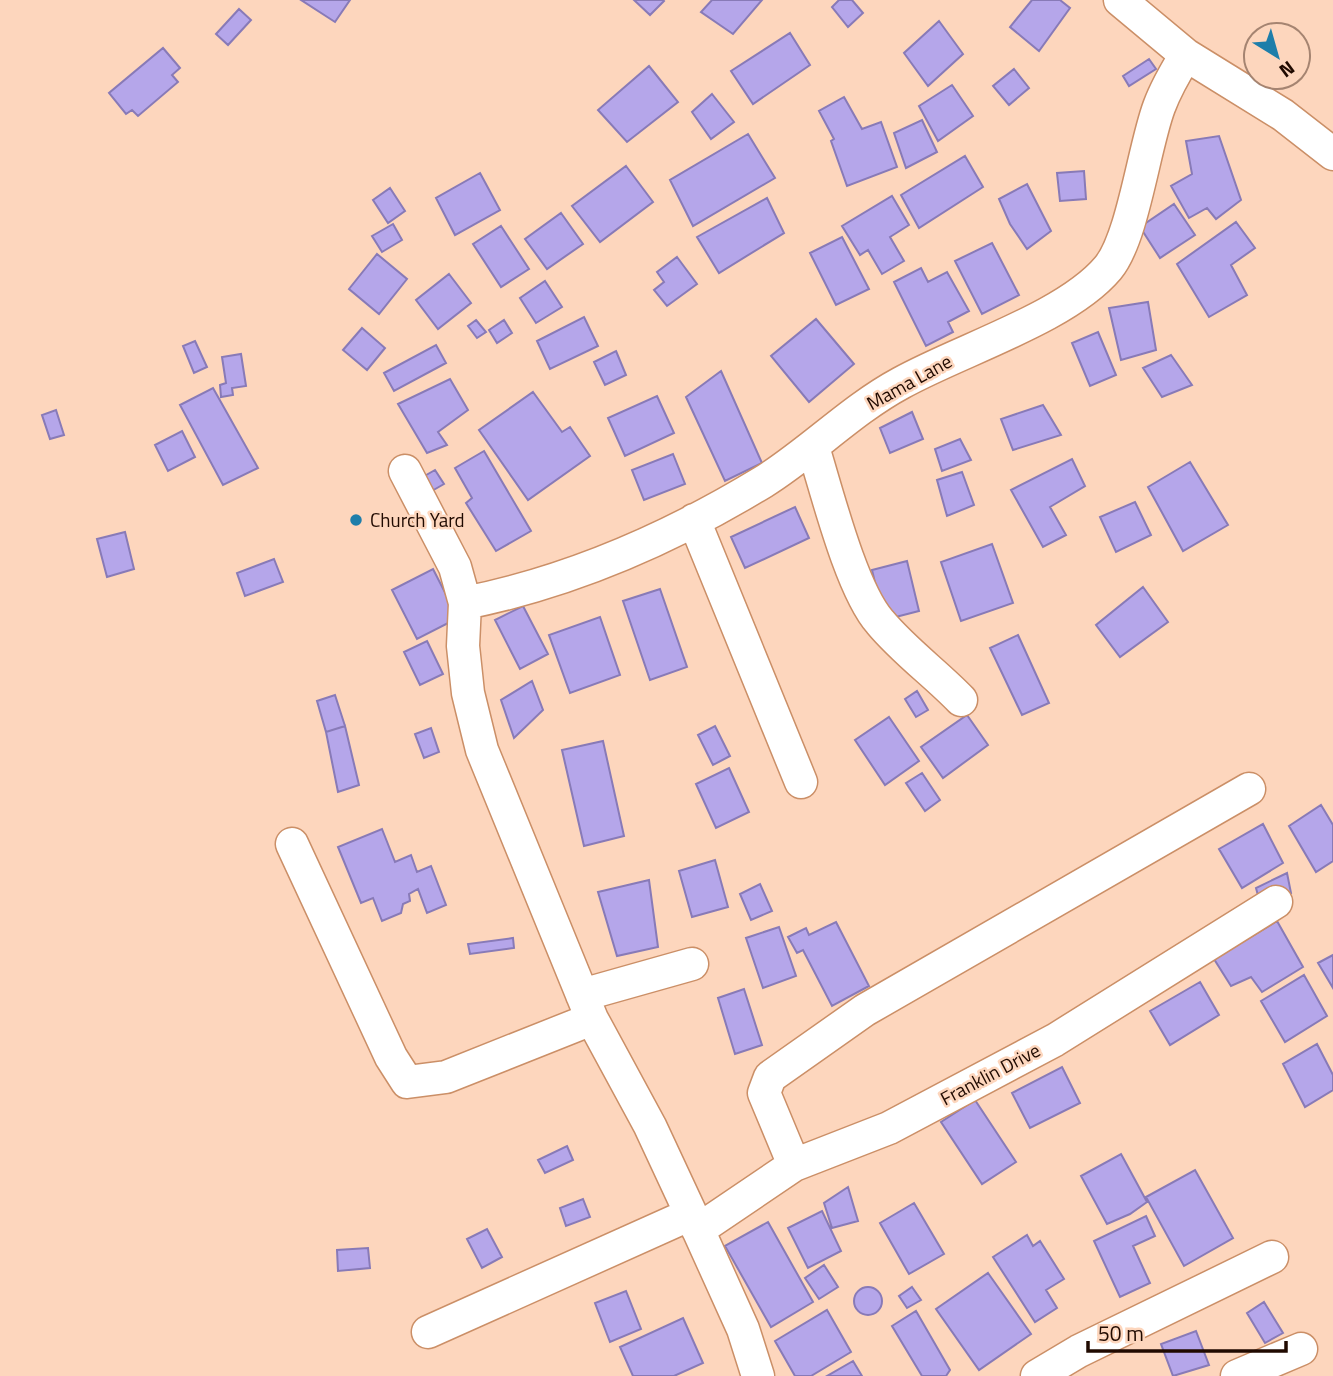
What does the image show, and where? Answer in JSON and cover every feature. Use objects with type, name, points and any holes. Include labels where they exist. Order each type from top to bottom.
[{"type":"street","points":[[1119,0],[1186,55],[1283,115],[1333,154]]},
{"type":"street","name":"Mama Lane","points":[[465,603],[523,591],[572,575],[694,520],[763,482],[813,447],[865,405],[900,383],[1063,304],[1091,286],[1111,265],[1122,240],[1159,107],[1186,55]]},
{"type":"street","points":[[813,447],[837,526],[863,594],[878,621],[961,700]]},
{"type":"street","points":[[405,471],[455,567],[465,603],[463,646],[468,693],[482,750],[587,1007],[650,1126],[695,1222],[743,1329],[758,1376]]},
{"type":"street","points":[[694,520],[801,782]]},
{"type":"street","points":[[794,1165],[764,1093],[770,1077],[865,1010],[1249,789]]},
{"type":"street","points":[[292,844],[391,1057],[407,1082],[446,1077],[587,1007],[692,964]]},
{"type":"street","name":"Franklin Drive","points":[[428,1332],[695,1222],[794,1165],[889,1128],[1055,1040],[1276,902]]},
{"type":"street","points":[[1037,1376],[1079,1351],[1272,1257]]},
{"type":"street","points":[[1237,1376],[1301,1349]]},
{"type":"building","points":[[301,0],[350,0],[335,22]]},
{"type":"building","points":[[634,0],[663,0],[664,1],[650,15]]},
{"type":"building","points":[[712,0],[762,0],[733,34],[701,12]]},
{"type":"building","points":[[839,0],[852,0],[863,13],[848,27],[832,7]]},
{"type":"building","points":[[1032,0],[1060,0],[1070,8],[1039,51],[1010,27]]},
{"type":"building","points":[[239,9],[251,20],[228,45],[216,34]]},
{"type":"building","points":[[939,21],[963,54],[928,86],[904,53]]},
{"type":"building","points":[[790,33],[810,65],[753,104],[731,71]]},
{"type":"building","points":[[163,48],[180,68],[172,75],[178,82],[138,116],[132,110],[126,114],[109,93]]},
{"type":"building","points":[[1149,59],[1156,69],[1129,86],[1123,76]]},
{"type":"building","points":[[649,66],[678,102],[627,142],[598,110]]},
{"type":"building","points":[[1014,69],[1029,88],[1009,105],[993,86]]},
{"type":"building","points":[[952,85],[973,116],[938,141],[919,106]]},
{"type":"building","points":[[712,94],[734,122],[711,139],[692,112]]},
{"type":"building","points":[[844,97],[862,129],[881,122],[897,167],[847,186],[831,141],[834,139],[819,111]]},
{"type":"building","points":[[922,120],[937,152],[906,168],[894,133]]},
{"type":"building","points":[[748,134],[775,178],[693,226],[670,180]]},
{"type":"building","points":[[1219,136],[1241,200],[1216,219],[1207,208],[1189,218],[1171,186],[1192,174],[1186,141]]},
{"type":"building","points":[[965,156],[983,187],[919,228],[901,195]]},
{"type":"building","points":[[626,166],[653,202],[600,242],[572,206]]},
{"type":"building","points":[[1084,171],[1086,199],[1060,201],[1057,173]]},
{"type":"building","points":[[480,173],[500,210],[455,235],[436,198]]},
{"type":"building","points":[[1027,184],[1051,231],[1027,249],[1010,224],[999,199]]},
{"type":"building","points":[[390,188],[405,211],[388,223],[373,200]]},
{"type":"building","points":[[892,196],[909,225],[890,237],[904,261],[882,274],[868,250],[860,255],[842,226]]},
{"type":"building","points":[[767,198],[784,233],[719,273],[697,237]]},
{"type":"building","points":[[1174,204],[1195,235],[1160,258],[1140,227]]},
{"type":"building","points":[[561,213],[583,244],[547,269],[525,239]]},
{"type":"building","points":[[1236,222],[1255,248],[1231,265],[1247,295],[1209,317],[1177,264]]},
{"type":"building","points":[[393,224],[402,240],[382,252],[372,236]]},
{"type":"building","points":[[501,226],[529,269],[501,287],[473,244]]},
{"type":"building","points":[[842,237],[869,289],[836,305],[810,253]]},
{"type":"building","points":[[992,243],[1019,295],[982,314],[955,261]]},
{"type":"building","points":[[377,254],[407,279],[379,314],[349,289]]},
{"type":"building","points":[[677,257],[697,284],[667,306],[654,290],[664,282],[657,272]]},
{"type":"building","points":[[921,268],[928,282],[947,272],[969,311],[948,322],[953,332],[926,346],[894,282]]},
{"type":"building","points":[[449,274],[471,303],[438,329],[416,300]]},
{"type":"building","points":[[545,281],[562,307],[536,323],[520,298]]},
{"type":"building","points":[[1148,302],[1156,350],[1121,360],[1109,308]]},
{"type":"building","points":[[584,317],[598,346],[550,369],[537,341]]},
{"type":"building","points":[[816,319],[854,364],[809,402],[771,356]]},
{"type":"building","points":[[476,320],[486,332],[477,338],[468,326]]},
{"type":"building","points":[[504,320],[512,333],[497,343],[489,330]]},
{"type":"building","points":[[362,328],[385,348],[367,370],[343,350]]},
{"type":"building","points":[[1098,332],[1116,375],[1090,386],[1072,343]]},
{"type":"building","points":[[195,341],[207,367],[194,373],[183,346]]},
{"type":"building","points":[[436,345],[446,363],[394,391],[384,373]]},
{"type":"building","points":[[616,351],[626,375],[605,385],[594,362]]},
{"type":"building","points":[[241,354],[246,386],[232,388],[233,395],[221,397],[220,385],[226,383],[222,357]]},
{"type":"building","points":[[1171,355],[1192,385],[1162,397],[1143,368]]},
{"type":"building","points":[[721,371],[762,463],[725,481],[686,397]]},
{"type":"building","points":[[450,379],[468,410],[438,432],[447,445],[427,453],[398,404]]},
{"type":"building","points":[[213,388],[258,468],[223,485],[180,405]]},
{"type":"building","points":[[533,392],[562,432],[570,427],[590,456],[528,500],[479,430]]},
{"type":"building","points":[[657,396],[674,433],[625,456],[608,418]]},
{"type":"building","points":[[1043,405],[1061,435],[1013,450],[1001,419]]},
{"type":"building","points":[[56,410],[64,435],[50,439],[42,415]]},
{"type":"building","points":[[912,412],[923,439],[890,453],[880,428]]},
{"type":"building","points":[[182,431],[195,457],[168,471],[155,445]]},
{"type":"building","points":[[960,439],[971,460],[942,471],[935,449]]},
{"type":"building","points":[[484,451],[531,531],[496,551],[466,503],[472,498],[455,468]]},
{"type":"building","points":[[673,454],[685,484],[644,500],[632,470]]},
{"type":"building","points":[[1072,459],[1085,486],[1050,507],[1066,535],[1043,547],[1011,490]]},
{"type":"building","points":[[1190,462],[1228,525],[1183,551],[1148,487]]},
{"type":"building","points":[[435,470],[444,484],[430,492],[421,478]]},
{"type":"building","points":[[962,472],[974,505],[947,516],[937,480]]},
{"type":"building","points":[[1135,502],[1151,535],[1116,552],[1100,517]]},
{"type":"building","points":[[795,507],[809,538],[745,568],[731,537]]},
{"type":"building","points":[[125,532],[134,569],[107,577],[97,539]]},
{"type":"building","points":[[992,544],[1013,603],[961,621],[941,562]]},
{"type":"building","points":[[274,559],[283,582],[245,596],[237,573]]},
{"type":"building","points":[[907,561],[919,611],[884,620],[872,570]]},
{"type":"building","points":[[433,569],[458,618],[417,639],[392,590]]},
{"type":"building","points":[[1143,587],[1168,622],[1120,657],[1096,625]]},
{"type":"building","points":[[660,589],[687,667],[650,680],[623,601]]},
{"type":"building","points":[[523,606],[548,654],[520,669],[495,620]]},
{"type":"building","points":[[600,617],[620,675],[570,693],[549,635]]},
{"type":"building","points":[[1018,635],[1049,703],[1022,715],[990,648]]},
{"type":"building","points":[[427,641],[443,674],[420,685],[404,652]]},
{"type":"building","points":[[532,681],[543,710],[514,738],[501,700]]},
{"type":"building","points":[[917,691],[928,710],[916,717],[905,699]]},
{"type":"building","points":[[335,695],[345,726],[326,732],[317,701]]},
{"type":"building","points":[[967,715],[988,745],[943,778],[921,747]]},
{"type":"building","points":[[889,717],[919,761],[885,785],[855,740]]},
{"type":"building","points":[[345,726],[359,785],[338,792],[326,732]]},
{"type":"building","points":[[715,726],[730,756],[713,765],[698,735]]},
{"type":"building","points":[[431,728],[439,752],[424,758],[415,734]]},
{"type":"building","points":[[603,741],[624,836],[584,846],[562,750]]},
{"type":"building","points":[[729,768],[749,812],[716,828],[696,784]]},
{"type":"building","points":[[922,773],[940,800],[925,811],[906,783]]},
{"type":"building","points":[[1321,805],[1333,825],[1333,861],[1316,872],[1289,826]]},
{"type":"building","points":[[1263,824],[1283,863],[1242,888],[1219,849]]},
{"type":"building","points":[[382,829],[395,862],[411,855],[417,872],[431,866],[446,905],[427,913],[418,889],[409,894],[410,901],[403,904],[401,913],[382,921],[373,898],[361,903],[338,847]]},
{"type":"building","points":[[715,860],[728,907],[692,917],[679,871]]},
{"type":"building","points":[[1287,873],[1291,893],[1260,903],[1256,888]]},
{"type":"building","points":[[649,880],[658,947],[617,956],[598,892]]},
{"type":"building","points":[[760,884],[772,911],[751,920],[740,894]]},
{"type":"building","points":[[1277,921],[1303,967],[1262,992],[1251,977],[1231,986],[1214,959]]},
{"type":"building","points":[[836,922],[869,986],[832,1006],[803,950],[797,953],[788,937],[806,928],[809,935]]},
{"type":"building","points":[[779,927],[796,976],[763,988],[746,938]]},
{"type":"building","points":[[513,938],[514,948],[470,954],[468,944]]},
{"type":"building","points":[[1333,955],[1333,988],[1318,963]]},
{"type":"building","points":[[1304,975],[1327,1016],[1285,1042],[1261,1001]]},
{"type":"building","points":[[1200,982],[1219,1015],[1170,1045],[1150,1011]]},
{"type":"building","points":[[744,989],[762,1045],[735,1054],[718,998]]},
{"type":"building","points":[[1317,1044],[1333,1075],[1333,1090],[1305,1107],[1283,1064]]},
{"type":"building","points":[[1062,1067],[1080,1103],[1030,1128],[1012,1093]]},
{"type":"building","points":[[975,1100],[1016,1162],[982,1184],[941,1122]]},
{"type":"building","points":[[567,1146],[573,1160],[545,1173],[538,1160]]},
{"type":"building","points":[[1121,1154],[1147,1202],[1130,1214],[1107,1224],[1081,1176]]},
{"type":"building","points":[[1195,1170],[1233,1238],[1184,1266],[1146,1197]]},
{"type":"building","points":[[848,1187],[858,1221],[832,1228],[824,1203]]},
{"type":"building","points":[[583,1199],[590,1217],[566,1226],[560,1208]]},
{"type":"building","points":[[914,1203],[944,1254],[909,1274],[880,1223]]},
{"type":"building","points":[[822,1211],[841,1251],[808,1268],[788,1228]]},
{"type":"building","points":[[1146,1216],[1155,1236],[1133,1246],[1150,1283],[1120,1297],[1094,1241]]},
{"type":"building","points":[[768,1222],[813,1302],[771,1327],[725,1246]]},
{"type":"building","points":[[487,1229],[502,1257],[482,1268],[467,1239]]},
{"type":"building","points":[[1027,1235],[1033,1246],[1040,1241],[1064,1279],[1046,1290],[1057,1308],[1035,1322],[993,1257]]},
{"type":"building","points":[[368,1248],[370,1268],[338,1271],[337,1250]]},
{"type":"building","points":[[824,1265],[838,1287],[819,1299],[805,1278]]},
{"type":"building","points":[[988,1273],[1031,1334],[979,1370],[936,1309]]},
{"type":"building","points":[[868,1287],[878,1291],[882,1301],[878,1311],[868,1315],[858,1311],[854,1301],[858,1291]]},
{"type":"building","points":[[912,1287],[921,1300],[907,1308],[899,1296]]},
{"type":"building","points":[[626,1291],[641,1329],[610,1342],[595,1303]]},
{"type":"building","points":[[1264,1302],[1283,1333],[1265,1343],[1247,1313]]},
{"type":"building","points":[[827,1310],[851,1352],[811,1376],[795,1376],[775,1341]]},
{"type":"building","points":[[916,1311],[950,1370],[946,1376],[922,1376],[892,1326]]},
{"type":"building","points":[[683,1318],[703,1363],[674,1376],[633,1376],[620,1347]]},
{"type":"building","points":[[1196,1331],[1209,1365],[1173,1376],[1161,1344]]},
{"type":"building","points":[[853,1361],[862,1376],[827,1376]]},
{"type":"place","name":"Church Yard","points":[[356,520]]}]
